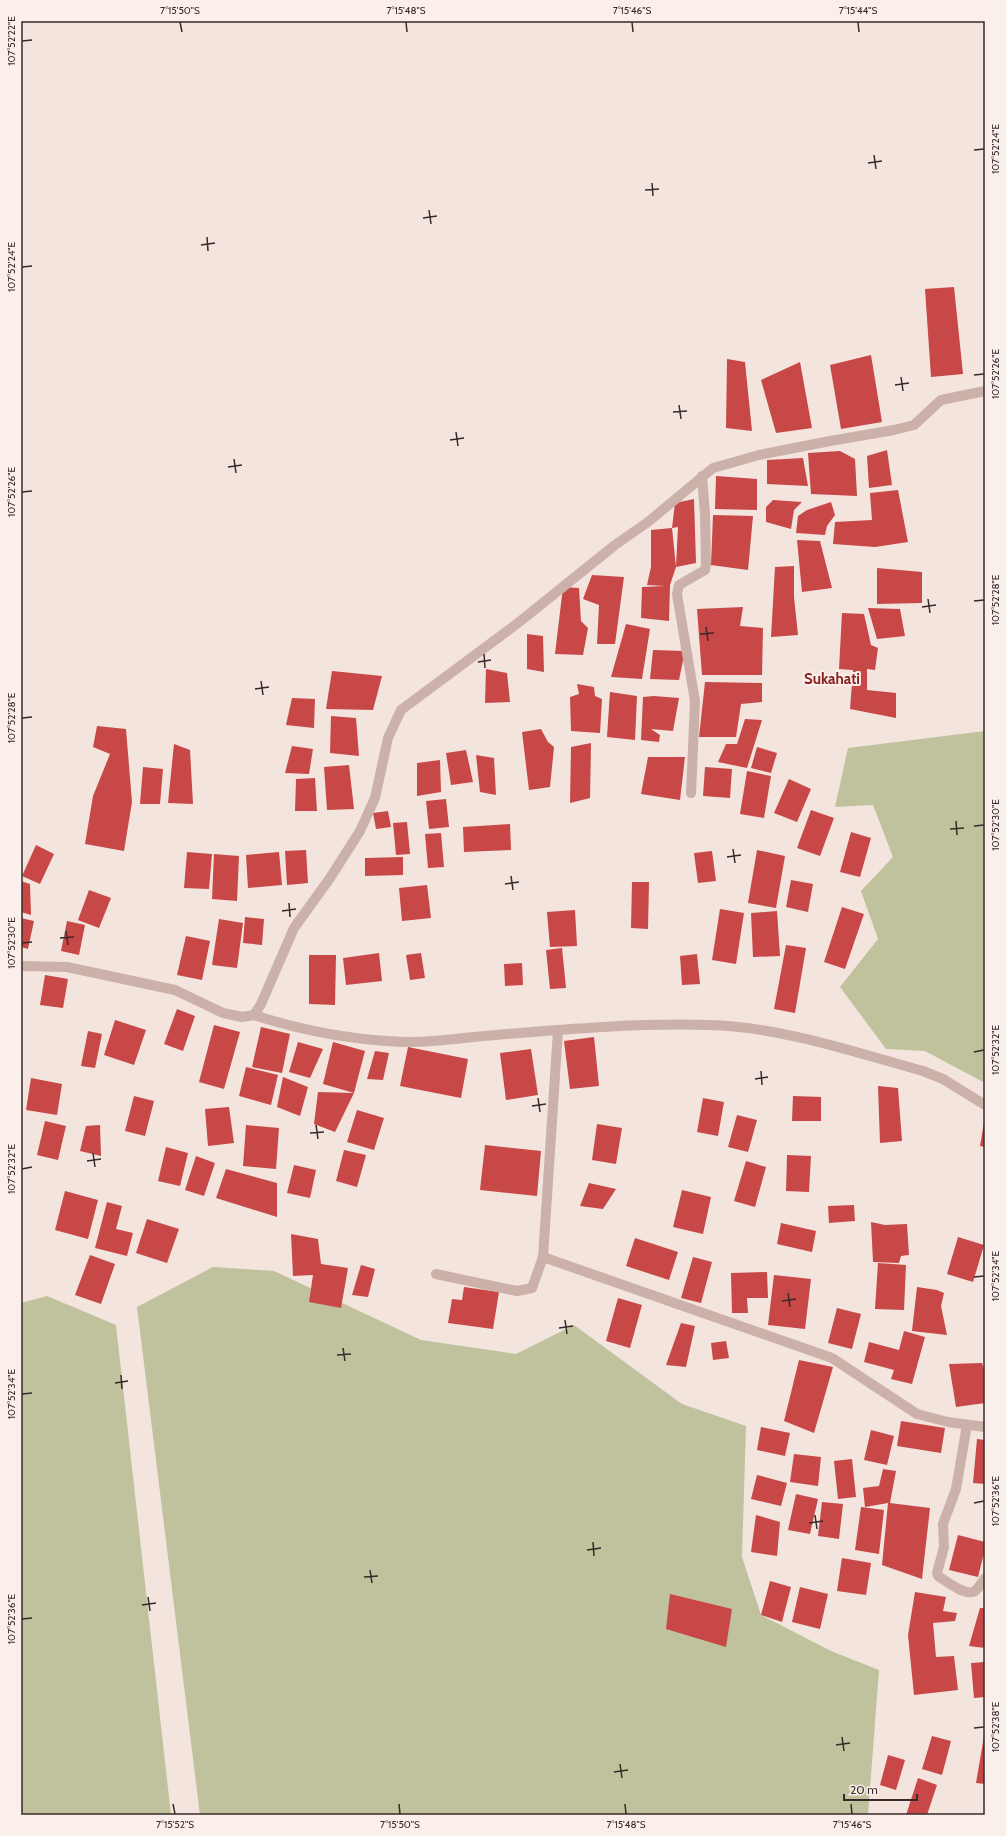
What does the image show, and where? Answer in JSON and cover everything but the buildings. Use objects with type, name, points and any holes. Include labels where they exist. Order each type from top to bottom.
[{"type":"street","points":[[254,1015],[261,1004],[294,928],[330,878],[360,831],[375,798],[388,738],[401,710],[518,623],[615,545],[648,522],[713,468],[759,455],[914,425],[941,400],[985,391]]},
{"type":"street","points":[[691,793],[695,701],[677,594],[679,585],[705,570],[705,514],[702,476]]},
{"type":"street","points":[[21,966],[67,967],[175,990],[224,1013],[242,1017],[254,1015],[292,1027],[339,1036],[406,1042],[623,1026],[710,1025],[751,1028],[795,1037],[923,1071],[943,1079],[985,1105]]},
{"type":"street","points":[[436,1274],[517,1291],[532,1288],[543,1256],[558,1030]]},
{"type":"street","points":[[543,1256],[832,1358],[917,1414],[948,1422],[985,1427]]},
{"type":"street","points":[[967,1425],[956,1489],[943,1524],[944,1547],[937,1572],[938,1576],[969,1593],[974,1592],[985,1578]]},
{"type":"green space","points":[[985,731],[985,1083],[925,1051],[886,1049],[840,987],[878,939],[861,891],[893,857],[873,805],[835,807],[848,748]]},
{"type":"green space","points":[[213,1267],[274,1271],[421,1340],[516,1354],[574,1325],[682,1404],[746,1426],[742,1557],[761,1615],[831,1651],[879,1670],[868,1815],[200,1815],[137,1307]]},
{"type":"green space","points":[[47,1296],[116,1325],[171,1815],[21,1815],[21,1303]]},
{"type":"district","name":"Sukahati","points":[[832,679]]}]
